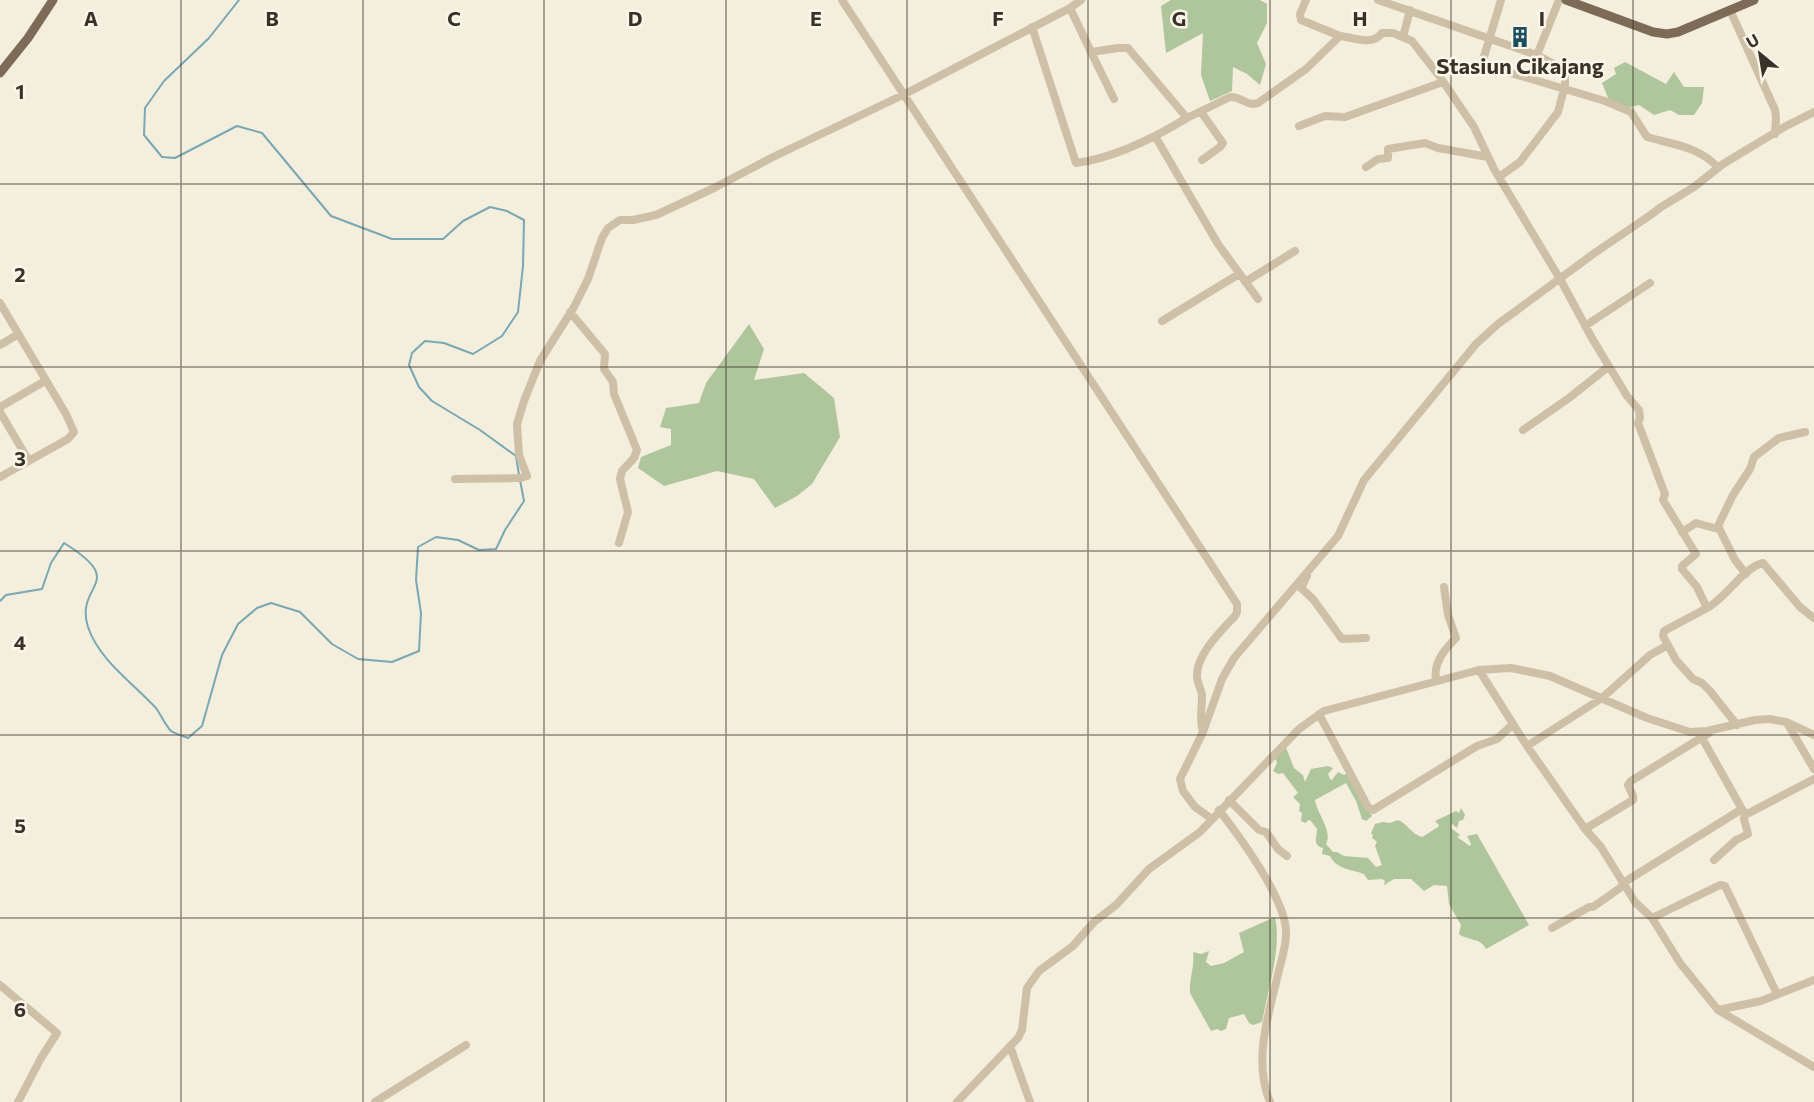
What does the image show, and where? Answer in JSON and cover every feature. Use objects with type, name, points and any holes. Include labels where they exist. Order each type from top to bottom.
[{"type":"main road","points":[[0,73],[28,38],[53,0]]},
{"type":"main road","points":[[1566,0],[1653,32],[1667,34],[1678,32],[1754,0]]},
{"type":"street","points":[[842,0],[1237,604],[1237,612],[1209,646],[1199,665],[1197,680],[1202,696],[1200,723],[1203,732]]},
{"type":"street","points":[[455,479],[527,476],[519,454],[517,424],[540,361],[588,279],[602,238],[615,223],[624,219],[633,220],[656,215],[903,95],[1070,8],[1081,0]]},
{"type":"street","points":[[1306,0],[1300,14],[1301,20],[1341,36],[1372,41],[1382,33],[1393,33],[1412,41],[1474,128],[1499,177],[1560,279],[1608,367],[1627,396],[1640,410],[1638,423],[1665,494],[1663,500],[1696,554],[1682,566],[1682,569],[1697,587],[1707,608]]},
{"type":"street","points":[[1378,0],[1537,55],[1565,70],[1558,112],[1520,162],[1499,177]]},
{"type":"street","points":[[1501,0],[1482,63],[1484,65],[1605,101],[1631,112],[1647,137],[1669,142],[1706,156],[1718,168]]},
{"type":"street","points":[[1537,55],[1559,0]]},
{"type":"street","points":[[1070,8],[1114,99]]},
{"type":"street","points":[[1403,37],[1410,10]]},
{"type":"street","points":[[1730,10],[1775,110],[1775,134]]},
{"type":"street","points":[[1032,27],[1075,162],[1078,164],[1131,147],[1233,97],[1250,104],[1258,103],[1310,66],[1341,36]]},
{"type":"street","points":[[1091,52],[1128,48],[1187,118]]},
{"type":"street","points":[[1299,126],[1325,116],[1345,117],[1443,82]]},
{"type":"street","points":[[1201,112],[1223,143],[1202,160]]},
{"type":"street","points":[[1212,819],[1195,807],[1180,785],[1180,779],[1203,732],[1227,668],[1338,536],[1364,480],[1476,344],[1498,324],[1661,207],[1718,168],[1814,112]]},
{"type":"street","points":[[1155,136],[1215,239],[1258,299]]},
{"type":"street","points":[[1365,167],[1378,159],[1388,158],[1388,148],[1422,144],[1488,157]]},
{"type":"street","points":[[1245,282],[1295,250]]},
{"type":"street","points":[[1162,321],[1239,274]]},
{"type":"street","points":[[1585,327],[1650,283]]},
{"type":"street","points":[[0,303],[74,432],[68,439],[0,477]]},
{"type":"street","points":[[570,312],[605,354],[604,369],[613,382],[614,394],[636,450],[636,454],[622,471],[620,479],[628,512],[619,543]]},
{"type":"street","points":[[0,345],[17,335]]},
{"type":"street","points":[[1523,430],[1608,367]]},
{"type":"street","points":[[29,461],[0,409],[45,381]]},
{"type":"street","points":[[1718,529],[1754,457],[1777,439],[1805,432]]},
{"type":"street","points":[[1683,532],[1696,523],[1718,529],[1735,560],[1746,574]]},
{"type":"street","points":[[1737,725],[1717,698],[1676,660],[1666,646],[1663,633],[1724,597],[1746,574],[1763,563],[1800,607],[1814,618]]},
{"type":"street","points":[[1310,569],[1301,588],[1313,599],[1342,639],[1366,638]]},
{"type":"street","points":[[1436,681],[1434,670],[1446,648],[1456,638],[1444,587]]},
{"type":"street","points":[[1527,747],[1602,698],[1650,655],[1666,646]]},
{"type":"street","points":[[957,1102],[1010,1046],[1022,1030],[1028,988],[1033,977],[1044,966],[1073,946],[1094,922],[1116,905],[1149,869],[1200,832],[1299,729],[1319,714],[1479,670],[1511,668],[1538,673],[1579,688],[1675,728],[1696,732],[1764,719],[1786,722],[1814,735]]},
{"type":"street","points":[[1479,670],[1512,725],[1585,829],[1601,847],[1635,902],[1652,918],[1680,963],[1718,1010],[1814,1067]]},
{"type":"street","points":[[1319,714],[1368,807],[1373,810],[1477,746],[1497,739],[1512,725]]},
{"type":"street","points":[[1786,722],[1814,769]]},
{"type":"street","points":[[1585,829],[1633,800],[1634,796],[1628,785],[1631,781],[1715,730]]},
{"type":"street","points":[[1702,738],[1743,811],[1748,834],[1736,840],[1714,860]]},
{"type":"street","points":[[1743,811],[1749,814],[1814,779]]},
{"type":"street","points":[[1230,800],[1259,830],[1266,832],[1278,849],[1287,856]]},
{"type":"street","points":[[1219,810],[1243,842],[1275,897],[1286,927],[1284,948],[1264,1042],[1263,1083],[1270,1102]]},
{"type":"street","points":[[1552,928],[1589,907],[1593,907],[1620,888],[1623,883],[1743,811]]},
{"type":"street","points":[[1652,918],[1720,885],[1725,886],[1776,994]]},
{"type":"street","points":[[1718,1010],[1761,1001],[1814,980]]},
{"type":"street","points":[[0,985],[57,1033],[18,1102]]},
{"type":"street","points":[[375,1102],[466,1045]]},
{"type":"street","points":[[1010,1046],[1030,1102]]},
{"type":"green space","points":[[1171,0],[1260,0],[1267,4],[1267,23],[1257,43],[1266,64],[1260,85],[1247,74],[1233,67],[1232,91],[1210,101],[1201,75],[1203,33],[1166,53],[1161,6]]},
{"type":"green space","points":[[1625,62],[1666,84],[1674,72],[1684,87],[1704,87],[1702,103],[1694,115],[1679,115],[1670,110],[1654,115],[1639,105],[1623,109],[1609,100],[1602,83],[1616,74],[1614,68]]},
{"type":"green space","points":[[749,324],[764,349],[754,380],[804,373],[834,398],[840,437],[812,484],[797,496],[775,508],[754,479],[717,471],[664,486],[638,468],[641,457],[671,445],[671,429],[660,427],[666,408],[699,403],[706,383]]},
{"type":"green space","points":[[1285,745],[1294,768],[1303,775],[1305,782],[1311,769],[1328,766],[1333,768],[1328,774],[1332,780],[1338,772],[1344,775],[1348,773],[1372,816],[1366,821],[1362,819],[1356,801],[1346,783],[1315,800],[1328,834],[1326,844],[1333,852],[1344,856],[1368,858],[1376,867],[1382,865],[1375,846],[1377,842],[1372,838],[1371,833],[1375,824],[1398,820],[1422,837],[1438,827],[1435,821],[1456,811],[1459,813],[1461,808],[1465,815],[1463,820],[1459,821],[1457,828],[1452,824],[1451,828],[1460,835],[1457,837],[1470,846],[1467,836],[1477,834],[1529,925],[1486,949],[1481,943],[1459,934],[1461,925],[1449,904],[1447,886],[1434,885],[1424,891],[1411,879],[1394,879],[1384,885],[1385,881],[1382,879],[1368,880],[1364,874],[1340,867],[1330,856],[1322,854],[1323,848],[1316,843],[1317,829],[1311,821],[1308,820],[1306,823],[1301,821],[1300,804],[1293,797],[1298,793],[1283,773],[1278,774],[1273,771],[1277,763],[1275,757]]},
{"type":"green space","points":[[1275,917],[1276,955],[1262,1022],[1253,1025],[1249,1023],[1244,1014],[1229,1018],[1226,1029],[1211,1031],[1190,993],[1193,952],[1201,954],[1209,951],[1206,962],[1211,966],[1224,963],[1244,952],[1239,933]]},
{"type":"waterway","points":[[239,0],[209,38],[164,81],[145,108],[144,135],[162,157],[175,158],[237,126],[262,133],[331,216],[392,239],[443,239],[463,221],[490,207],[507,211],[524,220],[523,266],[518,312],[502,336],[473,354],[444,343],[425,341],[412,353],[409,365],[419,387],[432,401],[480,430],[516,456],[519,475]]},
{"type":"waterway","points":[[0,601],[6,595],[42,589],[51,563],[64,543],[94,567],[97,576],[86,612],[88,627],[93,639],[108,661],[156,708],[171,731],[188,738],[202,726],[222,655],[238,624],[257,608],[271,603],[300,612],[332,644],[358,659],[392,662],[419,651],[421,613],[416,580],[418,547],[436,537],[458,540],[479,550],[496,549],[524,501],[520,480]]},
{"type":"place","name":"Stasiun Cikajang","points":[[1520,37]]}]
